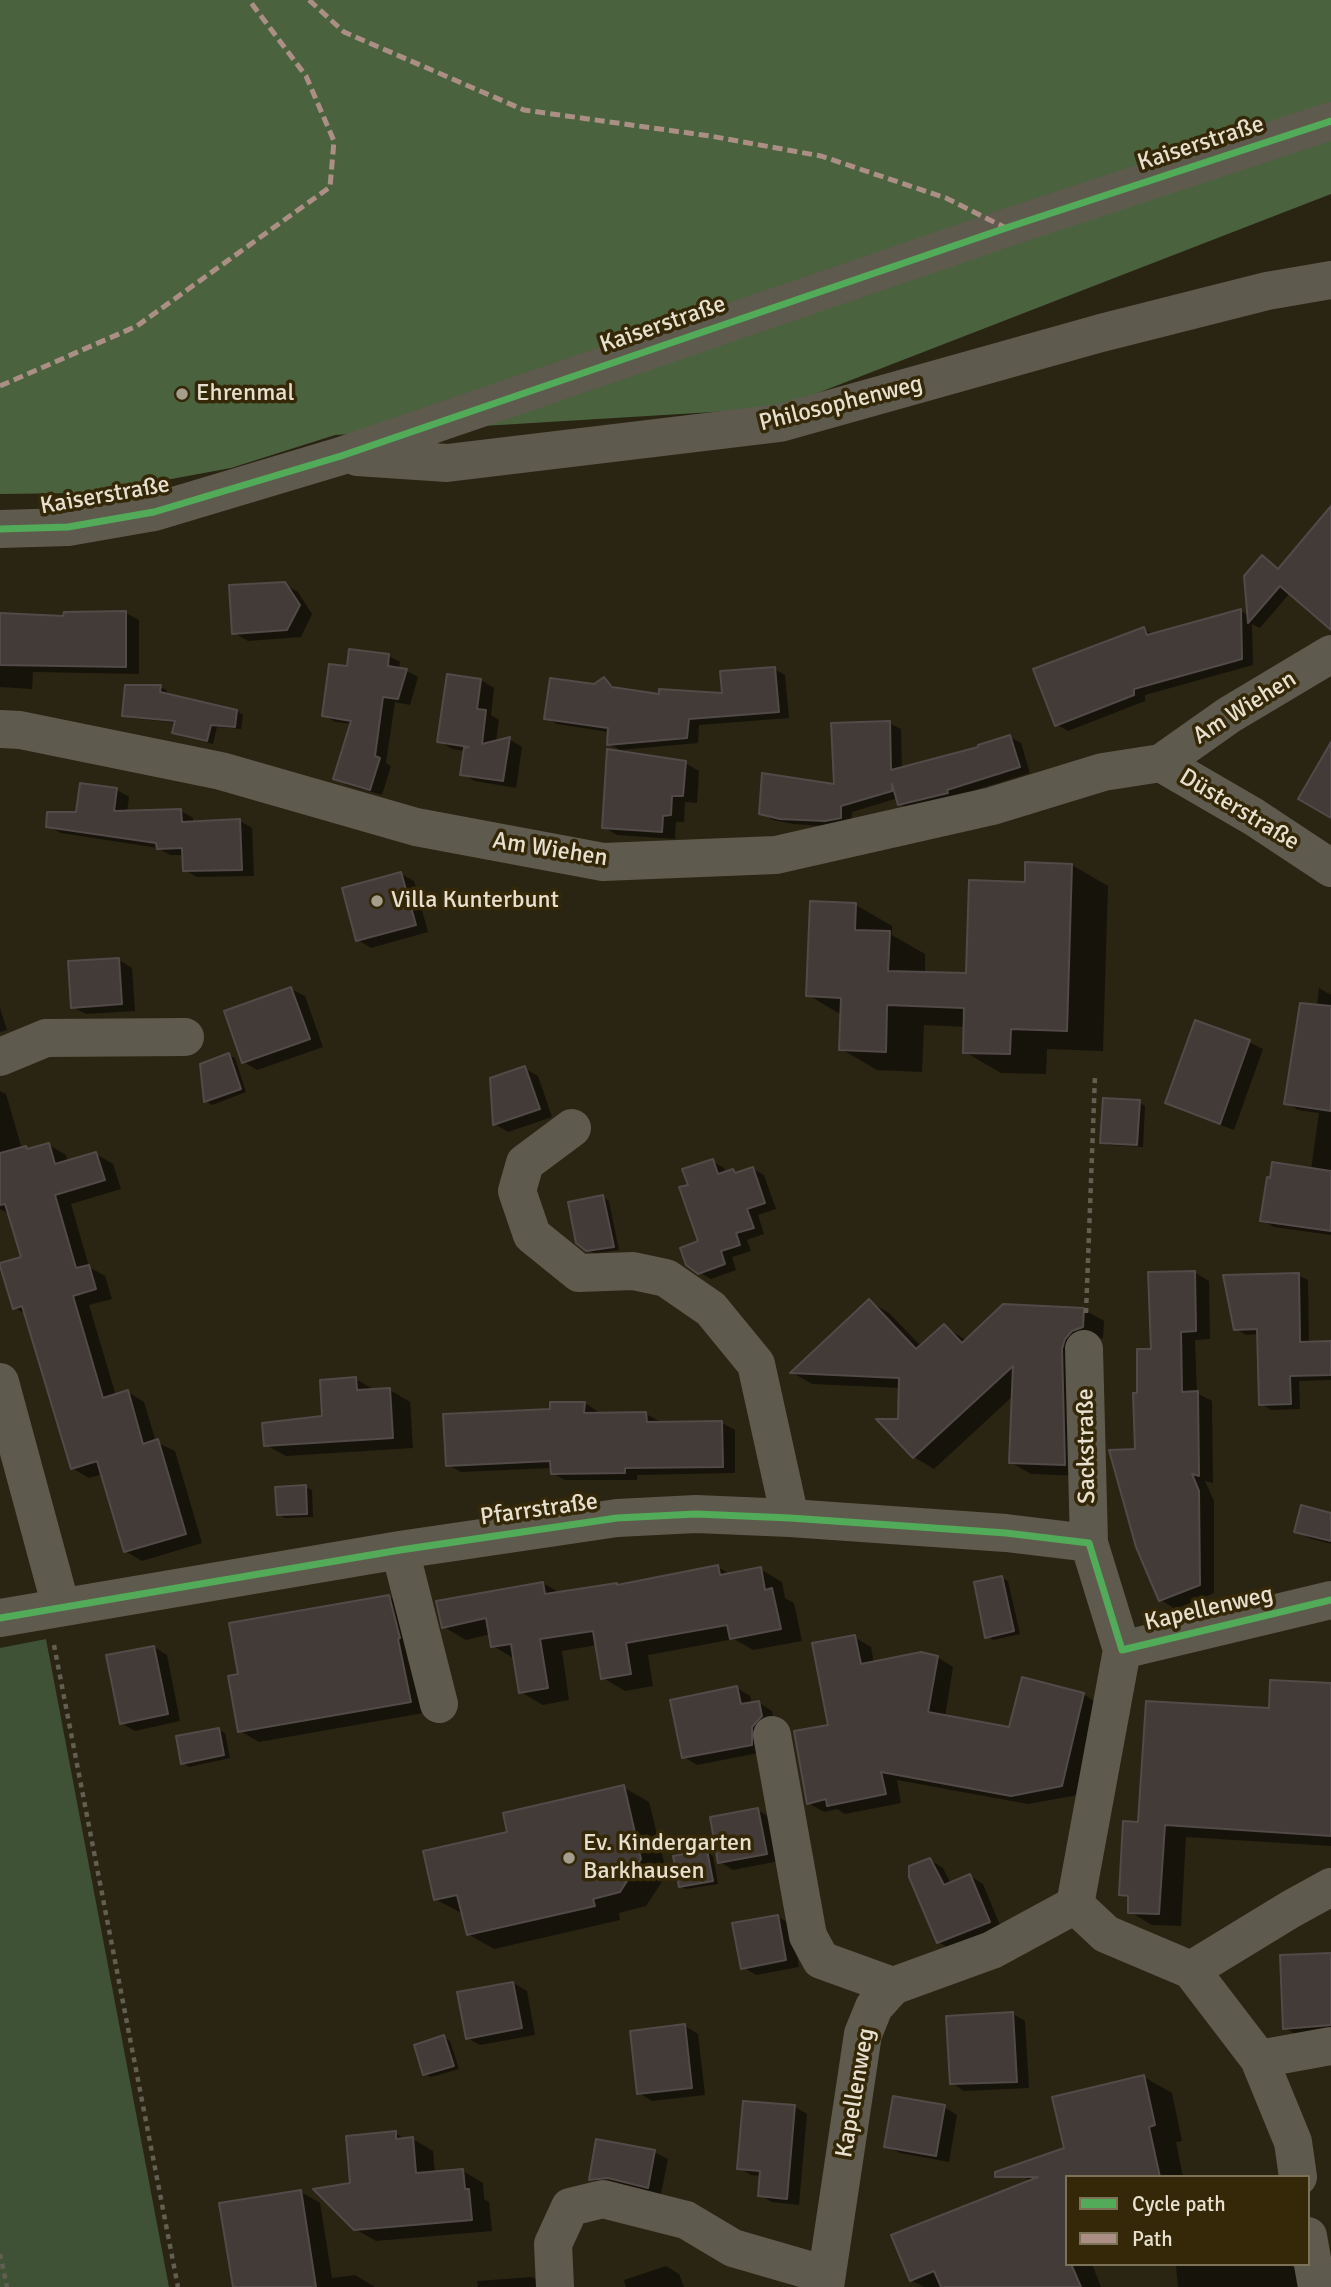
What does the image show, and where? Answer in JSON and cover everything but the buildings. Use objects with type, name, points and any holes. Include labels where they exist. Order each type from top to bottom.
[{"type":"street","name":"Kaiserstraße","points":[[0,529],[68,527],[154,512],[341,456],[1006,228],[1331,121]]},
{"type":"street","name":"Philosophenweg","points":[[341,456],[447,463],[780,423],[1267,290],[1331,280]]},
{"type":"street","name":"Am Wiehen","points":[[1161,763],[1229,715],[1331,654]]},
{"type":"street","name":"Am Wiehen","points":[[0,729],[20,730],[221,771],[416,827],[603,862],[776,855],[992,806],[1103,772]]},
{"type":"street","name":"Düsterstraße","points":[[1103,772],[1161,763],[1254,817],[1331,868]]},
{"type":"street","points":[[0,1057],[46,1038],[186,1037]]},
{"type":"street","points":[[572,1128],[525,1163],[517,1191],[532,1235],[579,1273],[633,1271],[666,1278],[711,1309],[756,1364],[790,1518]]},
{"type":"street","name":"Sackstraße","points":[[1084,1349],[1089,1544]]},
{"type":"street","points":[[0,1382],[54,1608]]},
{"type":"street","name":"Pfarrstraße","points":[[0,1618],[400,1550],[617,1518],[696,1514],[790,1518],[1006,1533],[1089,1544]]},
{"type":"street","name":"Kapellenweg","points":[[1075,1905],[1122,1650],[1089,1544]]},
{"type":"street","points":[[400,1550],[439,1704]]},
{"type":"street","name":"Kapellenweg","points":[[1122,1650],[1331,1600]]},
{"type":"street","points":[[772,1735],[808,1936],[821,1960],[893,1986],[992,1950],[1075,1905],[1106,1934],[1191,1970],[1259,2059],[1293,2143],[1298,2175]]},
{"type":"street","points":[[1191,1970],[1331,1887]]},
{"type":"street","name":"Kapellenweg","points":[[825,2281],[863,2034],[874,2007],[893,1986]]},
{"type":"street","points":[[1259,2059],[1331,2046]]},
{"type":"street","points":[[555,2287],[553,2244],[570,2207],[603,2199],[686,2220],[733,2248],[825,2281]]},
{"type":"street","points":[[1310,2247],[1317,2287]]},
{"type":"path","points":[[1084,1349],[1095,1076]]},
{"type":"path","points":[[54,1608],[178,2287]]},
{"type":"path","points":[[0,2254],[7,2287]]},
{"type":"green space","points":[[0,0],[1331,0],[1331,194],[779,408],[335,435],[231,468],[155,482],[80,493],[0,494]]},
{"type":"green space","points":[[46,1639],[169,2287],[0,2287],[0,1648]]},
{"type":"marked path","points":[[0,386],[137,326],[330,187],[334,141],[306,76],[249,0]]},
{"type":"marked path","points":[[309,0],[344,32],[524,110],[710,136],[821,156],[946,198],[1006,228]]},
{"type":"cycle path","points":[[0,529],[68,527],[154,512],[341,456],[1006,228],[1331,121]]},
{"type":"cycle path","points":[[0,1618],[400,1550],[617,1518],[696,1514],[1006,1533],[1089,1543],[1122,1650],[1331,1600]]},
{"type":"place","name":"Ehrenmal","points":[[182,394]]},
{"type":"place","name":"Villa Kunterbunt","points":[[377,901]]},
{"type":"place","name":"Ev. Kindergarten Barkhausen","points":[[569,1858]]}]
